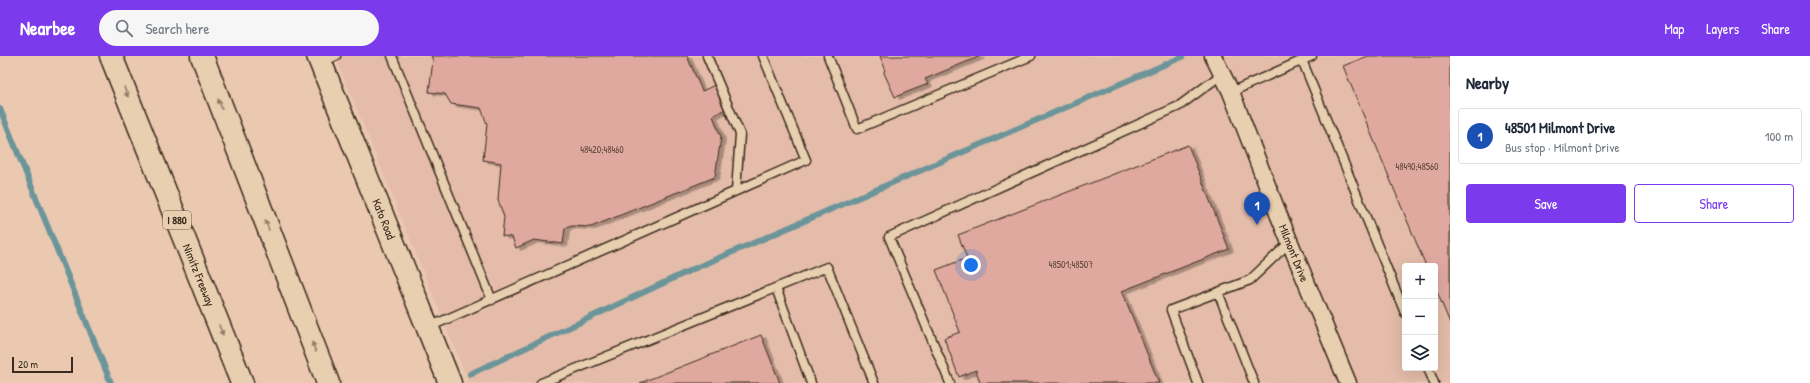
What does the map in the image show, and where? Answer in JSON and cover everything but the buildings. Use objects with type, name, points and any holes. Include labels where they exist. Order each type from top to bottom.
[{"type":"main road","name":"Nimitz Freeway","points":[[111,56],[242,383]]},
{"type":"main road","points":[[202,56],[328,383]]},
{"type":"main road","name":"Kato Road","points":[[325,58],[450,383]]},
{"type":"street","name":"Milmont Drive","points":[[1214,56],[1221,74],[1231,92],[1290,242],[1348,383]]},
{"type":"lane","points":[[392,56],[492,300]]},
{"type":"lane","points":[[707,56],[740,134],[736,191]]},
{"type":"lane","points":[[428,328],[806,160],[763,56]]},
{"type":"lane","points":[[828,56],[857,129],[1031,56]]},
{"type":"lane","points":[[1231,92],[1312,56]]},
{"type":"lane","points":[[1302,60],[1402,306]]},
{"type":"lane","points":[[950,383],[889,238],[1179,106],[1221,74]]},
{"type":"lane","points":[[1198,383],[1171,310],[1250,280],[1290,242]]},
{"type":"lane","points":[[541,383],[827,267],[874,383]]},
{"type":"lane","points":[[776,288],[811,383]]},
{"type":"lane","points":[[1218,292],[1254,383]]},
{"type":"lane","points":[[1429,371],[1434,383]]},
{"type":"shaded area","points":[[335,56],[1450,56],[1450,383],[469,383]]},
{"type":"waterway","points":[[470,374],[691,270],[1182,57]]},
{"type":"waterway","points":[[0,109],[111,383]]},
{"type":"place","name":"48501 Milmont Drive","points":[[1257,225]]}]
